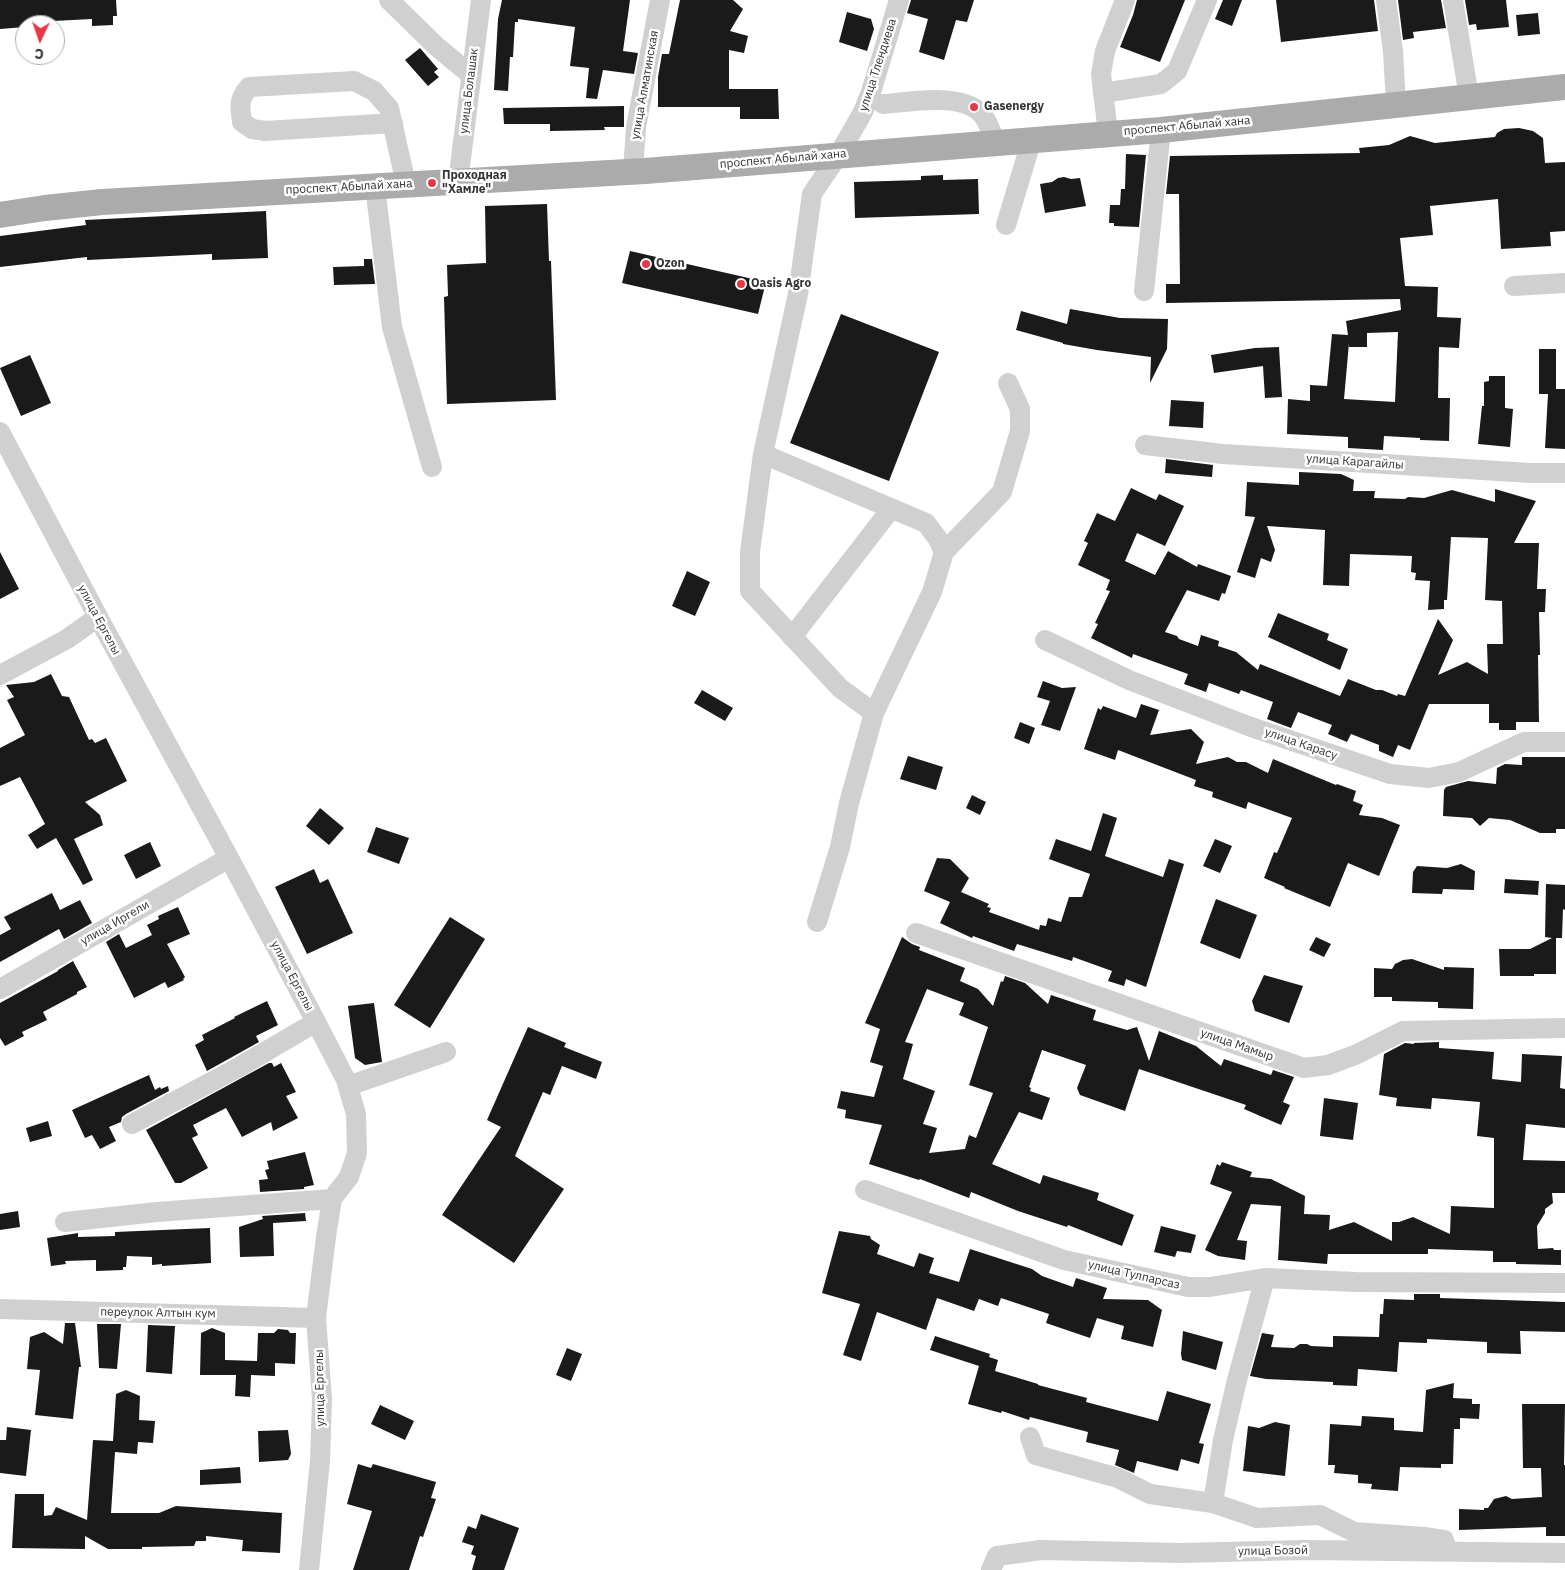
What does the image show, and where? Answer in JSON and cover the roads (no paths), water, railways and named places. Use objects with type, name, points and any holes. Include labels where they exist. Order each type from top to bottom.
[{"type":"main road","name":"проспект Абылай хана","points":[[2,208],[45,208],[102,202],[633,171],[1160,130],[1565,87]]},
{"type":"street","points":[[389,0],[436,46],[471,75]]},
{"type":"street","name":"улица Болашак","points":[[458,182],[481,0]]},
{"type":"street","name":"улица Алматинская","points":[[633,171],[636,127],[660,0]]},
{"type":"street","name":"улица Тлендиева","points":[[874,713],[840,688],[750,591],[750,552],[763,454],[798,294],[812,194],[839,154],[863,112],[899,0]]},
{"type":"street","points":[[1108,134],[1101,74],[1105,51],[1126,0]]},
{"type":"street","points":[[1103,93],[1161,84],[1177,71],[1207,0]]},
{"type":"street","points":[[1386,0],[1393,51],[1396,105]]},
{"type":"street","points":[[1453,0],[1469,97]]},
{"type":"street","points":[[393,123],[258,130],[252,129],[242,122],[240,101],[249,87],[354,81],[374,91],[389,108],[393,123],[406,184]]},
{"type":"street","points":[[883,104],[945,100],[968,104],[985,117],[995,142]]},
{"type":"street","points":[[1144,290],[1160,130]]},
{"type":"street","points":[[1006,226],[1032,139]]},
{"type":"street","points":[[375,186],[392,327],[432,467]]},
{"type":"street","points":[[1514,286],[1565,283]]},
{"type":"street","points":[[817,922],[840,847],[848,803],[874,713],[932,592],[944,552],[1002,492],[1020,430],[1020,409],[1008,383]]},
{"type":"street","name":"улица Ергелы","points":[[0,432],[316,1022],[346,1080],[356,1114],[357,1153],[350,1177],[332,1199],[316,1318],[322,1399],[320,1461],[309,1570]]},
{"type":"street","name":"улица Карагайлы","points":[[1145,445],[1223,454],[1531,473],[1565,473]]},
{"type":"street","points":[[763,454],[926,523],[938,539],[944,552]]},
{"type":"street","points":[[792,637],[891,509]]},
{"type":"street","points":[[0,675],[68,639],[98,617]]},
{"type":"street","name":"улица Карасу","points":[[1045,640],[1129,680],[1251,727],[1390,774],[1429,778],[1459,772],[1524,742],[1565,742]]},
{"type":"street","name":"улица Иргели","points":[[0,989],[229,858]]},
{"type":"street","name":"улица Мамыр","points":[[916,933],[1304,1068],[1328,1065],[1354,1055],[1402,1031],[1565,1028]]},
{"type":"street","points":[[132,1124],[241,1066],[316,1022]]},
{"type":"street","points":[[348,1086],[446,1052]]},
{"type":"street","name":"улица Тулпарсаз","points":[[864,1190],[1064,1260],[1188,1287],[1210,1287],[1265,1278],[1356,1282],[1565,1283]]},
{"type":"street","points":[[65,1222],[157,1212],[332,1199]]},
{"type":"street","points":[[1213,1503],[1237,1380],[1265,1278]]},
{"type":"street","name":"переулок Алтын кум","points":[[0,1309],[316,1318]]},
{"type":"street","points":[[1030,1437],[1036,1455],[1118,1478],[1150,1494],[1213,1503],[1257,1518],[1320,1515],[1354,1532],[1444,1540],[1447,1552]]},
{"type":"street","name":"улица Бозой","points":[[991,1570],[997,1556],[1040,1550],[1181,1553],[1305,1550],[1565,1553]]},
{"type":"place","name":"Gasenergy","points":[[974,107]]},
{"type":"place","name":"Проходная \"Хамле\"","points":[[432,183]]},
{"type":"place","name":"Ozon","points":[[646,264]]},
{"type":"place","name":"Oasis Agro","points":[[741,284]]}]
